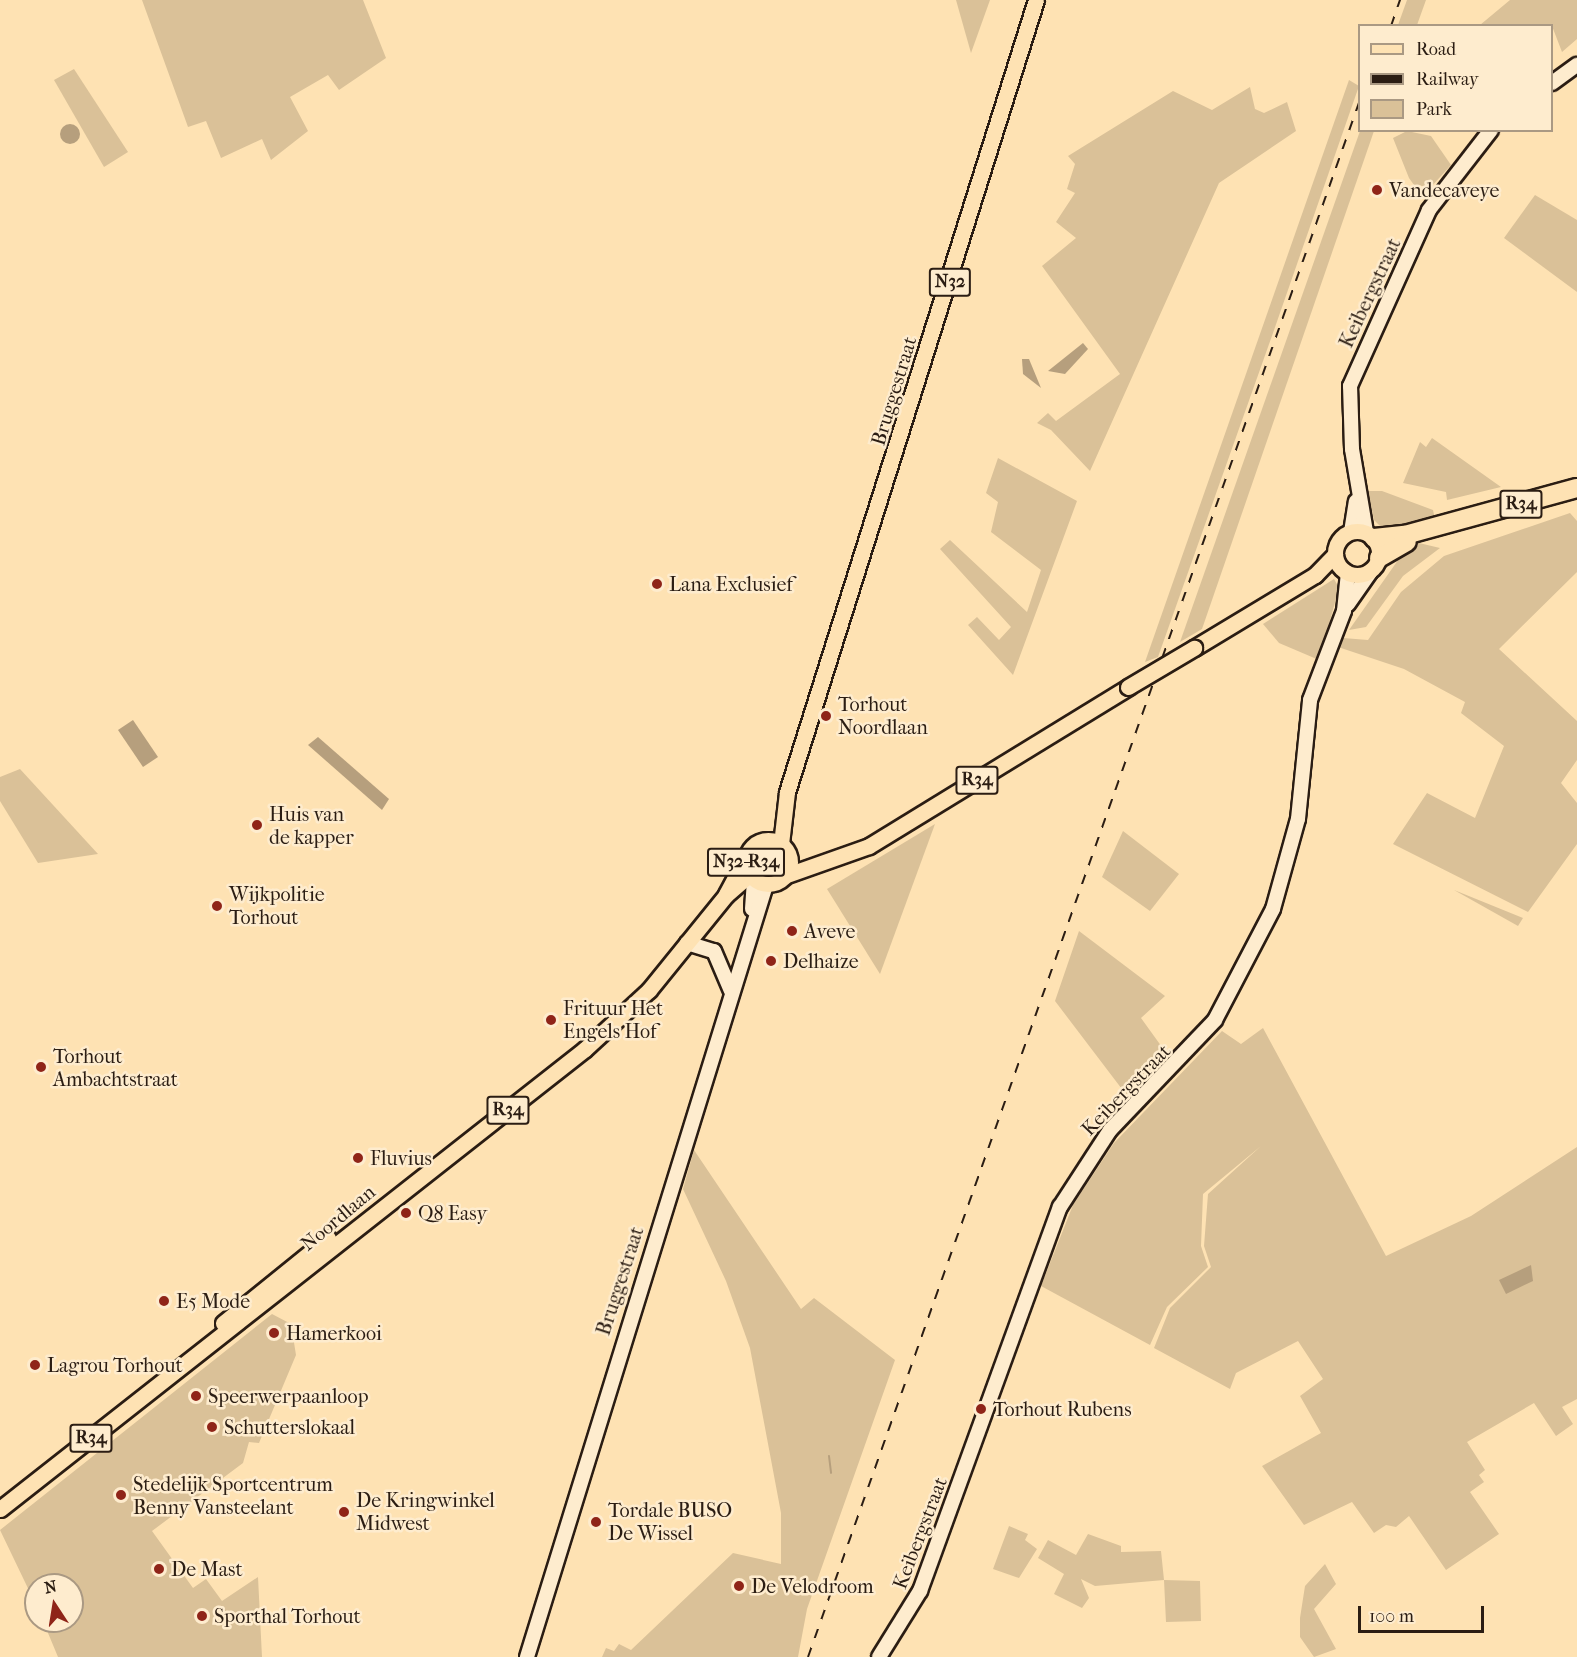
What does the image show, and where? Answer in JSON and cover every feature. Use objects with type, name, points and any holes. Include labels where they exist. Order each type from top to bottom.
[{"type":"highway","name":"R34","points":[[1364,534],[1465,520],[1577,488]]},
{"type":"highway","name":"R34","points":[[1374,565],[1465,520]]},
{"type":"main road","name":"Bruggestraat","points":[[762,841],[787,792],[1036,0]]},
{"type":"main road","points":[[1364,534],[1374,565],[1345,571],[1335,554],[1339,540],[1364,534]]},
{"type":"main road","name":"R34","points":[[787,875],[822,864],[886,836],[1315,575],[1335,554]]},
{"type":"main road","name":"R34","points":[[1315,575],[1345,571]]},
{"type":"main road","name":"Bruggestraat","points":[[785,847],[787,792]]},
{"type":"main road","name":"N32-R34","points":[[762,841],[785,847],[787,875],[757,880],[747,855],[762,841]]},
{"type":"main road","points":[[785,847],[801,862],[822,864]]},
{"type":"main road","name":"Noordlaan","points":[[0,1509],[585,1049],[641,998],[687,943],[726,895],[747,855]]},
{"type":"main road","name":"Noordlaan","points":[[726,895],[757,880]]},
{"type":"main road","name":"Noordlaan","points":[[0,1496],[558,1059],[687,943]]},
{"type":"street","points":[[1553,82],[1577,65]]},
{"type":"street","name":"Keibergstraat","points":[[1364,534],[1348,415],[1353,376],[1430,210],[1489,132]]},
{"type":"street","name":"Keibergstraat","points":[[879,1657],[920,1591],[1060,1207],[1110,1130],[1215,1020],[1273,909],[1298,819],[1310,700],[1344,611],[1374,565]]},
{"type":"street","name":"Keibergstraat","points":[[1344,611],[1345,571]]},
{"type":"street","name":"Bruggestraat","points":[[526,1657],[731,992],[752,917],[757,880]]},
{"type":"street","points":[[687,943],[714,951],[731,992]]},
{"type":"green space","points":[[142,0],[363,0],[386,58],[339,90],[328,75],[290,97],[308,131],[271,160],[262,139],[221,158],[206,121],[188,127]]},
{"type":"green space","points":[[956,0],[990,0],[971,53]]},
{"type":"green space","points":[[1407,0],[1426,0],[1417,24],[1398,24]]},
{"type":"green space","points":[[1510,0],[1577,0],[1577,39],[1562,52],[1553,24],[1481,24]]},
{"type":"green space","points":[[74,69],[128,152],[104,167],[54,80]]},
{"type":"green space","points":[[1349,80],[1358,85],[1358,89],[1273,333],[1158,657],[1145,662]]},
{"type":"green space","points":[[1250,87],[1255,109],[1264,113],[1287,102],[1296,131],[1219,183],[1090,471],[1051,430],[1037,423],[1048,413],[1056,421],[1120,374],[1042,266],[1076,238],[1056,222],[1075,193],[1067,189],[1075,164],[1068,156],[1173,91],[1212,110]]},
{"type":"green space","points":[[1360,132],[1374,132],[1202,629],[1180,642]]},
{"type":"green space","points":[[1405,132],[1431,136],[1451,165],[1431,187],[1414,185],[1393,138]]},
{"type":"green space","points":[[1535,195],[1577,220],[1577,292],[1504,238]]},
{"type":"green space","points":[[1432,438],[1501,487],[1447,500],[1446,492],[1403,483],[1420,442],[1426,447]]},
{"type":"green space","points":[[998,458],[1077,501],[1013,675],[968,625],[977,617],[999,640],[1011,627],[940,549],[950,540],[1027,612],[1041,570],[991,532],[998,502],[986,493]]},
{"type":"green space","points":[[1368,491],[1382,491],[1433,510],[1436,524],[1389,535],[1374,520]]},
{"type":"green space","points":[[1570,513],[1577,521],[1577,572],[1499,649],[1577,721],[1577,760],[1561,783],[1577,803],[1577,844],[1528,912],[1393,844],[1427,793],[1475,818],[1504,746],[1461,713],[1465,702],[1404,669],[1338,647],[1343,638],[1368,640],[1401,592],[1444,556]]},
{"type":"green space","points":[[1419,543],[1440,548],[1403,576],[1366,627],[1349,630],[1403,553]]},
{"type":"green space","points":[[1334,579],[1339,588],[1319,660],[1279,643],[1263,624]]},
{"type":"green space","points":[[20,769],[98,854],[38,863],[0,801],[0,777]]},
{"type":"green space","points":[[935,824],[880,974],[827,889]]},
{"type":"green space","points":[[1123,831],[1179,874],[1150,911],[1102,877]]},
{"type":"green space","points":[[768,849],[777,853],[781,862],[777,871],[768,875],[759,871],[755,862],[759,853]]},
{"type":"green space","points":[[1454,890],[1523,918],[1518,926]]},
{"type":"green space","points":[[1079,931],[1165,996],[1141,1018],[1172,1061],[1131,1101],[1055,1001]]},
{"type":"green space","points":[[1263,1028],[1386,1256],[1471,1216],[1577,1147],[1577,1399],[1562,1407],[1573,1424],[1556,1436],[1534,1403],[1467,1442],[1485,1470],[1479,1475],[1484,1482],[1470,1492],[1499,1534],[1446,1570],[1409,1516],[1396,1527],[1386,1525],[1374,1533],[1352,1502],[1304,1525],[1262,1466],[1321,1433],[1300,1396],[1323,1379],[1298,1341],[1236,1373],[1230,1389],[1154,1348],[1170,1308],[1211,1267],[1204,1246],[1208,1194],[1261,1146],[1203,1194],[1201,1246],[1208,1267],[1167,1307],[1150,1345],[1041,1286],[1073,1205],[1114,1143],[1222,1031],[1241,1044]]},
{"type":"green space","points":[[694,1150],[801,1309],[814,1298],[895,1360],[807,1609],[798,1657],[602,1657],[606,1648],[614,1651],[619,1644],[631,1650],[733,1553],[781,1564],[781,1513],[750,1348],[726,1281],[683,1189]]},
{"type":"green space","name":"Stedelijk Sportcentrum Benny Vansteelant","points":[[272,1314],[291,1324],[296,1355],[259,1443],[249,1442],[243,1463],[152,1531],[193,1588],[206,1579],[222,1601],[258,1577],[262,1657],[58,1657],[48,1633],[84,1633],[84,1573],[24,1573],[24,1580],[0,1530]]},
{"type":"green space","points":[[1009,1526],[1028,1534],[1025,1540],[1037,1549],[1019,1578],[993,1569]]},
{"type":"green space","points":[[1088,1534],[1121,1546],[1121,1552],[1161,1551],[1164,1580],[1095,1586],[1081,1579],[1089,1598],[1082,1608],[1054,1594],[1064,1574],[1038,1558],[1048,1540],[1076,1555]]},
{"type":"green space","points":[[1325,1564],[1336,1584],[1314,1609],[1336,1649],[1314,1657],[1300,1637],[1300,1618],[1305,1586]]},
{"type":"green space","points":[[1164,1580],[1200,1581],[1201,1621],[1166,1622]]},
{"type":"shaded area","points":[[70,124],[77,127],[80,134],[77,141],[70,144],[63,141],[60,134],[63,127]]},
{"type":"shaded area","points":[[1083,343],[1088,349],[1065,374],[1048,371]]},
{"type":"shaded area","points":[[1022,359],[1029,359],[1041,388],[1023,374]]},
{"type":"shaded area","points":[[133,720],[158,757],[143,767],[118,730]]},
{"type":"shaded area","points":[[318,737],[389,799],[382,810],[308,745]]},
{"type":"shaded area","points":[[1531,1265],[1533,1281],[1506,1294],[1499,1280]]},
{"type":"waterway","points":[[829,1456],[831,1473]]},
{"type":"railway","points":[[1392,24],[1400,0]]},
{"type":"railway","points":[[808,1657],[1358,106]]},
{"type":"place","name":"Vandecaveye","points":[[1377,190]]},
{"type":"place","name":"Lana Exclusief","points":[[657,584]]},
{"type":"place","name":"Torhout Noordlaan","points":[[826,716]]},
{"type":"place","name":"Huis van de kapper","points":[[257,825]]},
{"type":"place","name":"Wijkpolitie Torhout","points":[[217,906]]},
{"type":"place","name":"Aveve","points":[[792,931]]},
{"type":"place","name":"Delhaize","points":[[771,961]]},
{"type":"place","name":"Frituur Het Engels Hof","points":[[551,1020]]},
{"type":"place","name":"Torhout Ambachtstraat","points":[[41,1067]]},
{"type":"place","name":"Fluvius","points":[[358,1158]]},
{"type":"place","name":"Q8 Easy","points":[[406,1213]]},
{"type":"place","name":"E5 Mode","points":[[164,1301]]},
{"type":"place","name":"Hamerkooi","points":[[274,1333]]},
{"type":"place","name":"Lagrou Torhout","points":[[35,1365]]},
{"type":"place","name":"Speerwerpaanloop","points":[[196,1396]]},
{"type":"place","name":"Torhout Rubens","points":[[981,1409]]},
{"type":"place","name":"Schutterslokaal","points":[[212,1427]]},
{"type":"place","name":"Stedelijk Sportcentrum Benny Vansteelant","points":[[121,1495]]},
{"type":"place","name":"De Kringwinkel Midwest","points":[[344,1512]]},
{"type":"place","name":"Tordale BUSO De Wissel","points":[[596,1522]]},
{"type":"place","name":"De Mast","points":[[159,1569]]},
{"type":"place","name":"De Velodroom","points":[[739,1586]]},
{"type":"place","name":"Sporthal Torhout","points":[[202,1616]]}]
